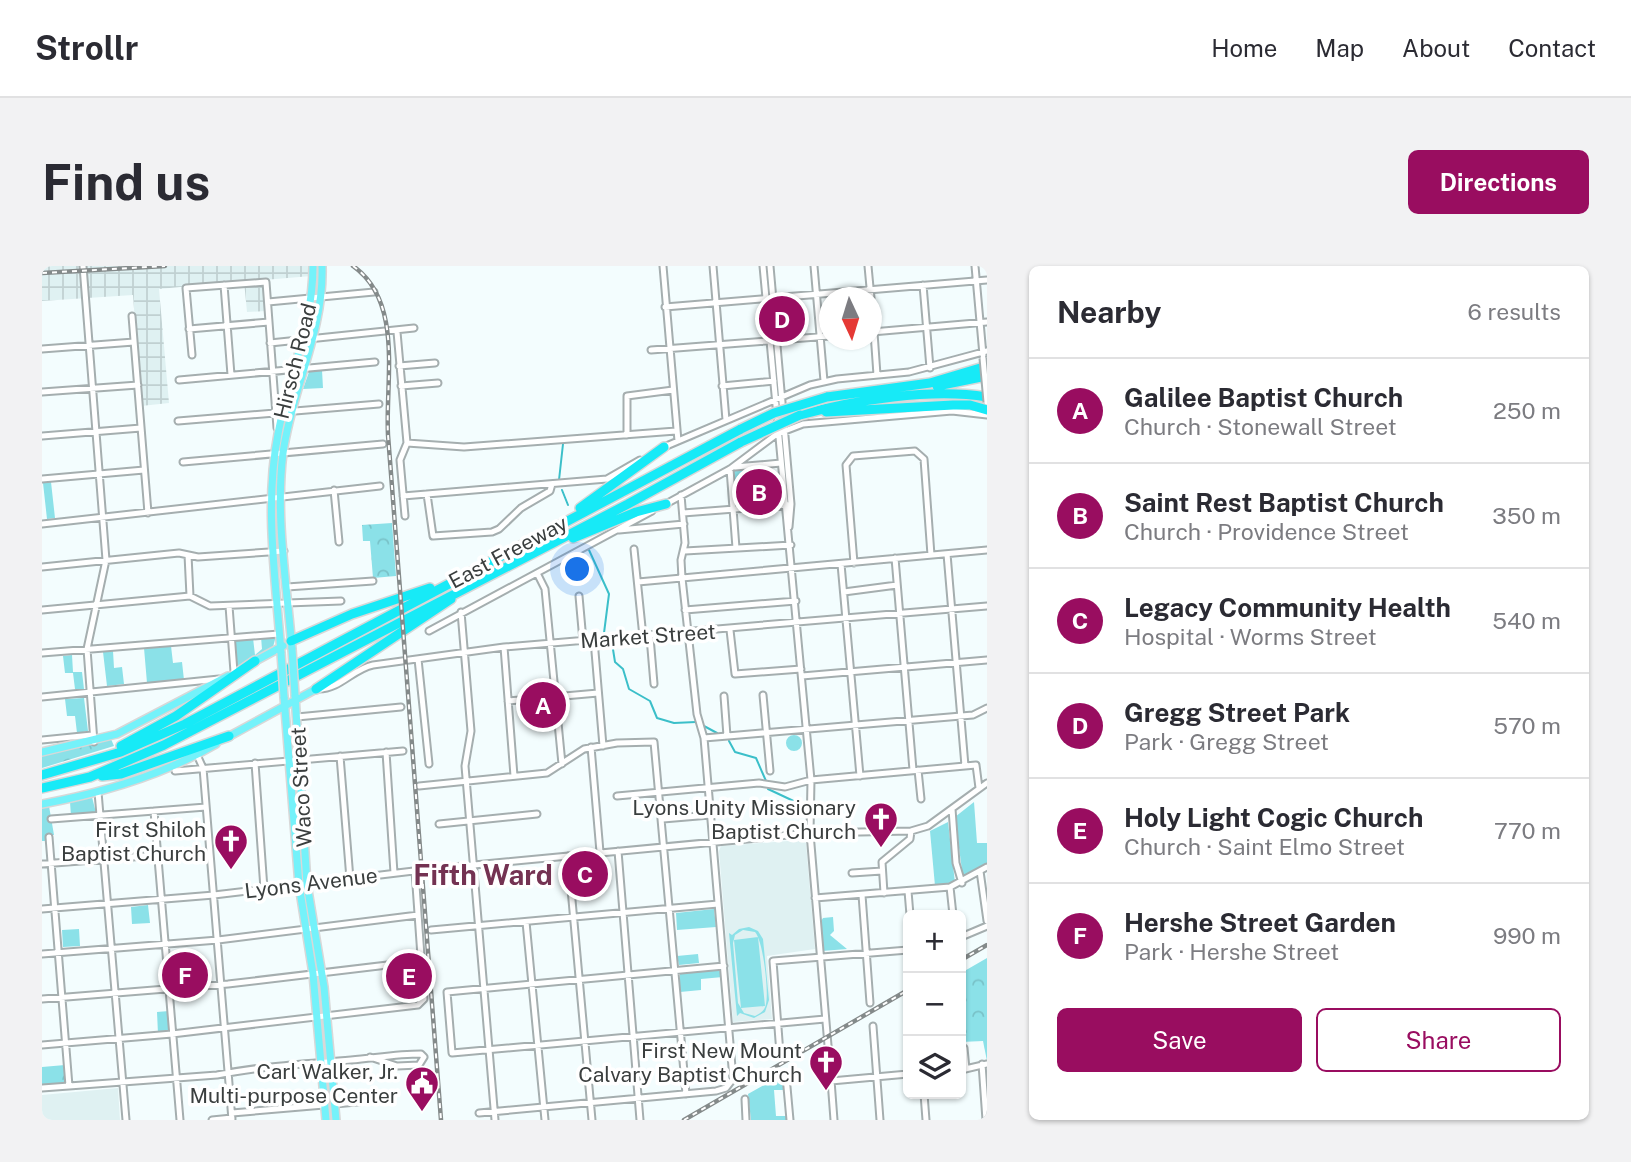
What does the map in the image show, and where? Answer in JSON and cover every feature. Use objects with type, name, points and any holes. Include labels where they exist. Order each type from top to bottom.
[{"type":"highway","name":"East Freeway","points":[[42,788],[90,777],[203,726],[678,478],[741,442],[800,415],[872,391],[909,386],[985,358]]},
{"type":"highway","points":[[872,391],[933,387],[987,376]]},
{"type":"highway","points":[[938,394],[987,390]]},
{"type":"highway","name":"East Freeway","points":[[42,775],[121,752],[185,724],[561,522],[774,413],[938,394],[987,399]]},
{"type":"highway","points":[[827,406],[881,410],[962,405],[987,412]]},
{"type":"highway","points":[[561,522],[664,447]]},
{"type":"highway","points":[[519,559],[636,512],[666,503]]},
{"type":"highway","points":[[291,645],[352,614],[421,592],[471,572]]},
{"type":"highway","points":[[316,689],[444,606],[461,590]]},
{"type":"highway","points":[[66,770],[79,761],[119,747],[153,730],[255,661]]},
{"type":"highway","points":[[90,777],[121,774],[229,736]]},
{"type":"main road","name":"Hirsch Road","points":[[274,455],[279,412],[297,368],[304,340],[312,299],[313,266]]},
{"type":"main road","name":"Hirsch Road","points":[[283,453],[292,411],[315,340],[322,298],[322,266]]},
{"type":"main road","name":"Waco Street","points":[[283,453],[276,604],[303,884],[309,929],[327,1016],[336,1120]]},
{"type":"main road","name":"Waco Street","points":[[274,455],[272,498],[287,587],[300,759],[298,823]]},
{"type":"main road","points":[[42,752],[131,728],[255,661],[291,645]]},
{"type":"main road","points":[[42,804],[98,792],[198,755],[285,702],[316,689]]},
{"type":"main road","name":"Waco Street","points":[[318,974],[318,1017],[326,1120]]},
{"type":"street","points":[[42,740],[93,738],[87,649],[106,560],[83,266]]},
{"type":"street","points":[[662,266],[678,441]]},
{"type":"street","points":[[713,266],[726,419]]},
{"type":"street","points":[[764,266],[770,299]]},
{"type":"street","points":[[770,266],[777,434],[784,463]]},
{"type":"street","points":[[814,266],[819,316]]},
{"type":"street","points":[[868,266],[870,287]]},
{"type":"street","points":[[975,266],[984,322],[987,399]]},
{"type":"street","points":[[882,292],[923,285],[987,280]]},
{"type":"street","points":[[192,355],[186,288],[266,282],[272,371],[279,412]]},
{"type":"street","points":[[224,285],[231,375]]},
{"type":"street","points":[[923,285],[930,368]]},
{"type":"street","points":[[268,302],[374,292]]},
{"type":"street","points":[[665,307],[817,295]]},
{"type":"street","points":[[132,316],[148,513]]},
{"type":"street","points":[[188,329],[269,322]]},
{"type":"street","points":[[882,331],[984,322]]},
{"type":"street","points":[[270,343],[397,332],[414,328]]},
{"type":"street","points":[[397,332],[407,443],[401,457],[405,516]]},
{"type":"street","points":[[650,350],[819,337]]},
{"type":"street","points":[[773,340],[782,396],[784,463],[811,780],[810,833],[834,1120]]},
{"type":"street","points":[[42,349],[134,342]]},
{"type":"street","points":[[822,350],[824,381]]},
{"type":"street","points":[[875,350],[877,376]]},
{"type":"street","points":[[403,496],[603,479],[726,419],[824,381],[877,376],[985,358]]},
{"type":"street","points":[[179,380],[375,362]]},
{"type":"street","points":[[399,366],[435,363]]},
{"type":"street","points":[[722,386],[774,382]]},
{"type":"street","points":[[401,386],[438,383]]},
{"type":"street","points":[[42,392],[138,385]]},
{"type":"street","points":[[627,435],[625,399],[630,394],[673,390]]},
{"type":"street","points":[[178,421],[379,404]]},
{"type":"street","points":[[429,631],[732,468],[784,430],[812,423],[930,412],[987,412]]},
{"type":"street","points":[[42,436],[141,428]]},
{"type":"street","points":[[407,443],[464,447],[676,431]]},
{"type":"street","points":[[183,462],[383,444]]},
{"type":"street","points":[[854,563],[848,459],[915,451],[924,459],[931,555]]},
{"type":"street","points":[[751,454],[757,465]]},
{"type":"street","points":[[732,468],[784,463]]},
{"type":"street","points":[[732,468],[736,548]]},
{"type":"street","points":[[42,479],[144,470]]},
{"type":"street","points":[[427,495],[431,535],[492,531],[499,529],[521,508],[548,492],[552,484]]},
{"type":"street","points":[[42,524],[148,513],[198,504],[380,486]]},
{"type":"street","points":[[334,490],[339,542]]},
{"type":"street","points":[[480,1113],[721,1090],[730,1084],[733,1076],[704,738],[697,714],[682,578],[681,560],[685,551],[681,495]]},
{"type":"street","points":[[683,513],[788,505]]},
{"type":"street","points":[[642,516],[648,527]]},
{"type":"street","points":[[615,530],[684,524]]},
{"type":"street","points":[[685,551],[791,545]]},
{"type":"street","points":[[635,549],[654,684]]},
{"type":"street","points":[[42,567],[179,553],[188,555],[279,551]]},
{"type":"street","points":[[638,582],[987,551]]},
{"type":"street","points":[[947,554],[965,766]]},
{"type":"street","points":[[188,555],[190,596]]},
{"type":"street","points":[[895,558],[909,721],[921,799]]},
{"type":"street","points":[[841,564],[860,776]]},
{"type":"street","points":[[537,573],[545,589],[562,764]]},
{"type":"street","points":[[287,587],[373,581]]},
{"type":"street","points":[[844,592],[897,585]]},
{"type":"street","points":[[42,610],[190,596],[209,606],[341,601]]},
{"type":"street","points":[[579,596],[583,641]]},
{"type":"street","points":[[685,610],[796,601]]},
{"type":"street","points":[[229,606],[234,672]]},
{"type":"street","name":"Market Street","points":[[316,689],[339,684],[364,667],[504,647],[730,630],[987,606]]},
{"type":"street","points":[[461,612],[471,732],[465,761],[466,781],[495,1120]]},
{"type":"street","points":[[730,630],[735,674],[850,672],[987,660]]},
{"type":"street","points":[[42,653],[279,634]]},
{"type":"street","points":[[594,640],[603,746]]},
{"type":"street","points":[[504,647],[514,776]]},
{"type":"street","points":[[418,659],[429,764]]},
{"type":"street","points":[[42,697],[222,679]]},
{"type":"street","points":[[184,683],[190,686],[193,695]]},
{"type":"street","points":[[508,701],[598,693]]},
{"type":"street","points":[[763,695],[770,771]]},
{"type":"street","points":[[724,696],[727,736]]},
{"type":"street","points":[[297,716],[401,707]]},
{"type":"street","points":[[704,738],[961,716],[978,714],[987,708]]},
{"type":"street","points":[[419,786],[547,773],[574,753],[591,747],[654,742],[666,847],[686,1094]]},
{"type":"street","points":[[591,747],[600,852]]},
{"type":"street","points":[[175,771],[403,751]]},
{"type":"street","points":[[386,752],[394,873]]},
{"type":"street","points":[[198,755],[203,768],[232,1117]]},
{"type":"street","points":[[340,756],[349,879]]},
{"type":"street","points":[[255,764],[264,889]]},
{"type":"street","points":[[617,796],[759,783],[785,787],[811,780],[965,766],[978,766],[984,784]]},
{"type":"street","name":"Lyons Avenue","points":[[42,909],[214,895],[394,873],[810,833],[911,831],[928,826],[984,784]]},
{"type":"street","points":[[98,792],[126,1120]]},
{"type":"street","points":[[51,819],[206,807]]},
{"type":"street","points":[[952,809],[956,863],[962,883]]},
{"type":"street","points":[[154,811],[180,1120]]},
{"type":"street","points":[[439,824],[537,814]]},
{"type":"street","points":[[663,819],[710,815]]},
{"type":"street","points":[[884,893],[883,860],[910,839],[911,831]]},
{"type":"street","points":[[49,837],[69,1086]]},
{"type":"street","points":[[618,851],[640,1120]]},
{"type":"street","points":[[42,864],[158,855]]},
{"type":"street","points":[[568,856],[592,1120]]},
{"type":"street","points":[[816,898],[950,887],[962,883],[987,867]]},
{"type":"street","points":[[42,1045],[172,1034],[416,1006],[424,999],[415,871]]},
{"type":"street","points":[[852,873],[882,871]]},
{"type":"street","points":[[966,934],[987,924],[980,872]]},
{"type":"street","points":[[950,887],[952,910]]},
{"type":"street","points":[[908,891],[910,910]]},
{"type":"street","points":[[862,895],[870,1003]]},
{"type":"street","points":[[432,930],[718,904]]},
{"type":"street","points":[[42,954],[218,940],[418,915]]},
{"type":"street","points":[[526,922],[545,1120]]},
{"type":"street","points":[[780,1054],[773,961],[903,950]]},
{"type":"street","points":[[42,999],[223,985],[421,961]]},
{"type":"street","points":[[724,966],[447,992],[452,1053],[825,1019]]},
{"type":"street","points":[[873,1026],[880,1120]]},
{"type":"street","points":[[42,1088],[176,1079],[229,1071],[400,1054],[421,1054],[424,1057],[419,1065],[400,1066],[370,1057]]},
{"type":"street","points":[[400,1054],[400,1066]]},
{"type":"street","points":[[966,1068],[984,1064],[986,1120]]},
{"type":"street","points":[[831,1081],[903,1074]]},
{"type":"street","points":[[786,1076],[790,1120]]},
{"type":"street","points":[[745,1099],[747,1120]]},
{"type":"street","points":[[924,1099],[926,1120]]},
{"type":"street","points":[[334,1104],[367,1101]]},
{"type":"street","points":[[212,1120],[324,1105]]},
{"type":"shaded area","points":[[42,266],[310,266],[311,276],[264,280],[266,311],[247,312],[244,281],[159,289],[169,403],[141,406],[133,295],[42,301]]},
{"type":"shaded area","points":[[801,840],[806,843],[815,949],[767,956],[772,1019],[733,1022],[719,851],[721,846]]},
{"type":"shaded area","points":[[118,1088],[120,1120],[42,1120],[42,1095]]},
{"type":"green space","points":[[322,370],[323,388],[303,389],[309,372]]},
{"type":"green space","points":[[739,468],[751,468],[753,487],[734,489],[733,472]]},
{"type":"green space","points":[[51,482],[55,518],[47,519],[43,483]]},
{"type":"green space","points":[[392,523],[396,576],[373,578],[370,541],[363,541],[362,525]]},
{"type":"green space","points":[[276,636],[273,647],[237,667],[234,640],[253,638],[255,655],[262,649],[261,637]]},
{"type":"green space","points":[[171,646],[173,663],[182,662],[184,680],[147,683],[144,648]]},
{"type":"green space","points":[[113,651],[114,668],[122,667],[124,684],[107,686],[103,652]]},
{"type":"green space","points":[[72,655],[73,672],[82,672],[84,689],[75,689],[73,673],[65,673],[63,656]]},
{"type":"green space","points":[[84,698],[88,731],[77,733],[75,716],[67,716],[65,699]]},
{"type":"green space","points":[[791,735],[797,735],[802,743],[800,749],[791,751],[786,746],[786,740]]},
{"type":"green space","points":[[111,739],[114,746],[42,768],[42,754]]},
{"type":"green space","points":[[92,797],[96,813],[71,816],[70,802]]},
{"type":"green space","points":[[974,802],[977,843],[987,843],[987,864],[963,878],[955,817]]},
{"type":"green space","points":[[49,806],[54,835],[47,835],[47,841],[42,841],[42,808]]},
{"type":"green space","points":[[948,822],[955,883],[935,886],[930,831]]},
{"type":"green space","points":[[148,905],[150,923],[132,924],[131,907]]},
{"type":"green space","points":[[714,909],[716,927],[677,930],[676,913]]},
{"type":"green space","points":[[833,917],[834,931],[830,935],[847,949],[822,951],[820,923],[823,918]]},
{"type":"green space","points":[[749,927],[758,931],[763,939],[769,1000],[765,1012],[754,1018],[740,1013],[737,1016],[729,933],[732,935],[739,929]],"holes":[[[743,930],[755,932],[763,955],[767,998],[764,1010],[755,1016],[744,1013],[738,1003],[733,943],[735,935]]]},
{"type":"green space","points":[[79,929],[80,946],[63,947],[62,930]]},
{"type":"green space","points":[[758,937],[765,1006],[741,1008],[734,940]]},
{"type":"green space","points":[[698,954],[699,963],[679,965],[677,956]]},
{"type":"green space","points":[[987,958],[987,1061],[983,1041],[966,1042],[966,970]]},
{"type":"green space","points":[[719,969],[723,977],[701,979],[701,990],[680,992],[680,974]]},
{"type":"green space","points":[[169,1011],[170,1032],[158,1034],[157,1012]]},
{"type":"green space","points":[[65,1065],[66,1084],[42,1085],[42,1067]]},
{"type":"green space","points":[[784,1074],[786,1090],[774,1090],[776,1116],[788,1116],[788,1120],[751,1120],[748,1094]]},
{"type":"waterway","points":[[559,480],[563,444]]},
{"type":"waterway","points":[[562,490],[568,505]]},
{"type":"waterway","points":[[589,550],[609,594],[604,633]]},
{"type":"waterway","points":[[612,643],[615,662],[623,669],[629,689],[650,701],[657,718],[674,723],[696,722]]},
{"type":"waterway","points":[[704,726],[717,733]]},
{"type":"waterway","points":[[729,741],[735,752],[756,758],[766,781]]},
{"type":"waterway","points":[[768,789],[800,804]]},
{"type":"railway","points":[[42,273],[165,266]]},
{"type":"railway","points":[[353,266],[369,281],[380,300],[386,321],[389,367],[388,435],[441,1120]]},
{"type":"railway","points":[[966,957],[987,945]]},
{"type":"railway","points":[[684,1120],[903,993]]},
{"type":"place","name":"Gregg Street Park","points":[[782,319]]},
{"type":"place","name":"Saint Rest Baptist Church","points":[[759,492]]},
{"type":"place","name":"Galilee Baptist Church","points":[[543,705]]},
{"type":"place","name":"Lyons Unity Missionary Baptist Church","points":[[881,849]]},
{"type":"place","name":"First Shiloh Baptist Church","points":[[231,871]]},
{"type":"place","name":"Legacy Community Health","points":[[585,874]]},
{"type":"place","name":"Hershe Street Garden","points":[[185,975]]},
{"type":"place","name":"Holy Light Cogic Church","points":[[409,976]]},
{"type":"place","name":"First New Mount Calvary Baptist Church","points":[[826,1092]]},
{"type":"place","name":"Carl Walker, Jr. Multi-purpose Center","points":[[422,1113]]},
{"type":"district","name":"Fifth Ward","points":[[483,874]]}]
